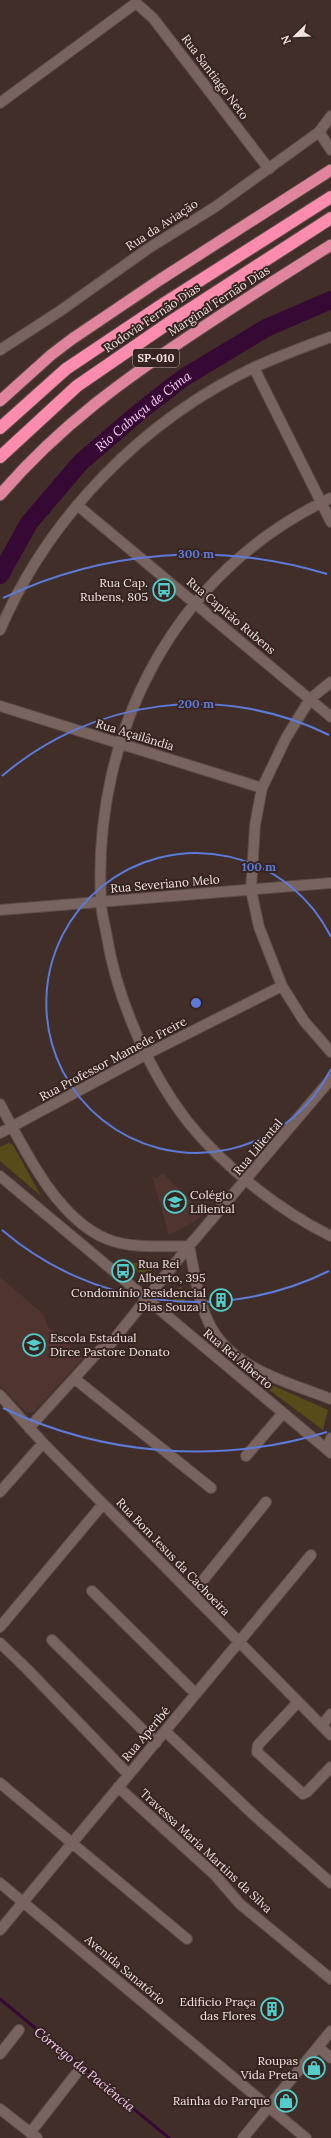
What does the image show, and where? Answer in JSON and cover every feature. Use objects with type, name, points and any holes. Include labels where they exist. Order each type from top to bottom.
[{"type":"highway","points":[[0,401],[51,355],[72,339],[161,278],[331,170]]},
{"type":"highway","name":"Rodovia Fernão Dias","points":[[0,428],[66,369],[160,306],[331,197]]},
{"type":"highway","name":"Rodovia Fernão Dias","points":[[0,457],[76,386],[173,320],[331,218]]},
{"type":"highway","name":"Marginal Fernão Dias","points":[[0,495],[54,438],[112,389],[256,292],[331,245]]},
{"type":"street","points":[[0,103],[136,1]]},
{"type":"street","name":"Rua Santiago Neto","points":[[136,1],[153,18],[269,169]]},
{"type":"street","name":"Rua da Aviação","points":[[0,350],[60,312],[149,248],[215,206],[269,169],[319,132],[331,116]]},
{"type":"street","points":[[319,132],[331,150]]},
{"type":"street","points":[[0,630],[23,584],[44,550],[77,505],[105,474],[158,427],[188,406],[254,368],[331,337]]},
{"type":"street","points":[[254,368],[331,522]]},
{"type":"street","points":[[331,498],[321,502],[252,547],[194,602],[167,641],[141,688],[119,744],[103,817],[100,902],[110,956],[118,986],[127,1011],[147,1054],[174,1102],[189,1123],[246,1181],[299,1217],[331,1236]]},
{"type":"street","name":"Rua Capitão Rubens","points":[[77,505],[331,717]]},
{"type":"street","points":[[331,682],[310,699],[286,738],[262,788],[255,825],[251,890],[259,927],[282,986],[304,1021],[331,1052]]},
{"type":"street","name":"Rua Açailândia","points":[[0,706],[262,788]]},
{"type":"street","name":"Rua Severiano Melo","points":[[0,910],[331,883]]},
{"type":"street","name":"Rua Professor Mamede Freire","points":[[0,1133],[147,1054],[282,986]]},
{"type":"street","name":"Rua Liliental","points":[[29,1428],[75,1380],[100,1350],[107,1348],[189,1246],[246,1181],[331,1079]]},
{"type":"street","points":[[0,1104],[48,1188],[59,1202],[93,1231],[106,1239],[120,1242],[189,1246],[200,1297],[207,1319],[218,1337],[235,1355],[250,1366],[331,1399]]},
{"type":"street","name":"Rua Rei Alberto","points":[[0,1176],[329,1452]]},
{"type":"street","points":[[75,1380],[211,1488]]},
{"type":"street","name":"Rua Bom Jesus da Cachoeira","points":[[0,1395],[43,1443],[331,1735]]},
{"type":"street","points":[[246,1456],[282,1413]]},
{"type":"street","points":[[329,1452],[331,1438]]},
{"type":"street","points":[[1,1489],[43,1443]]},
{"type":"street","points":[[192,1594],[266,1502]]},
{"type":"street","points":[[0,1627],[103,1504]]},
{"type":"street","name":"Rua Aperibé","points":[[0,1930],[311,1555]]},
{"type":"street","points":[[92,1591],[196,1694]]},
{"type":"street","points":[[52,1640],[156,1743]]},
{"type":"street","points":[[0,1643],[129,1775]]},
{"type":"street","points":[[298,1702],[258,1745],[257,1752],[302,1794],[307,1792],[331,1767]]},
{"type":"street","points":[[322,1725],[331,1714]]},
{"type":"street","points":[[165,1731],[256,1817],[331,1884]]},
{"type":"street","points":[[0,1783],[187,1939]]},
{"type":"street","name":"Travessa Maria Martins da Silva","points":[[118,1788],[214,1875],[240,1904],[331,1979]]},
{"type":"street","name":"Avenida Sanatório","points":[[0,1883],[306,2138]]},
{"type":"street","points":[[0,2054],[19,2030]]},
{"type":"street","points":[[242,2138],[331,2031]]},
{"type":"street","points":[[318,2047],[331,2058]]},
{"type":"street","points":[[0,2109],[34,2136],[76,2074]]},
{"type":"shaded area","points":[[9,1143],[13,1145],[41,1196],[0,1161],[0,1147]]},
{"type":"shaded area","name":"Colégio Liliental","points":[[163,1173],[203,1214],[197,1220],[169,1235],[152,1176],[157,1178]]},
{"type":"shaded area","points":[[127,1263],[157,1263],[146,1278]]},
{"type":"shaded area","name":"Escola Estadual Dirce Pastore Donato","points":[[0,1277],[43,1314],[49,1328],[84,1357],[34,1412],[27,1413],[0,1385]]},
{"type":"shaded area","points":[[181,1286],[188,1311],[171,1298]]},
{"type":"shaded area","points":[[265,1382],[328,1410],[323,1430],[264,1386]]},
{"type":"waterway","name":"Rio Cabuçu de Cima","points":[[0,575],[29,523],[81,462],[143,409],[183,378],[266,328],[331,300]]},
{"type":"waterway","name":"Córrego da Paciência","points":[[0,1999],[169,2138]]},
{"type":"place","name":"Rua Cap. Rubens, 805","points":[[164,590]]},
{"type":"place","name":"Colégio Liliental","points":[[175,1202]]},
{"type":"place","name":"Rua Rei Alberto, 395","points":[[123,1271]]},
{"type":"place","name":"Condomínio Residencial Dias Souza I","points":[[221,1300]]},
{"type":"place","name":"Escola Estadual Dirce Pastore Donato","points":[[34,1345]]},
{"type":"place","name":"Edificio Praça das Flores","points":[[272,2009]]},
{"type":"place","name":"Roupas Vida Preta","points":[[314,2068]]},
{"type":"place","name":"Rainha do Parque","points":[[286,2101]]}]
